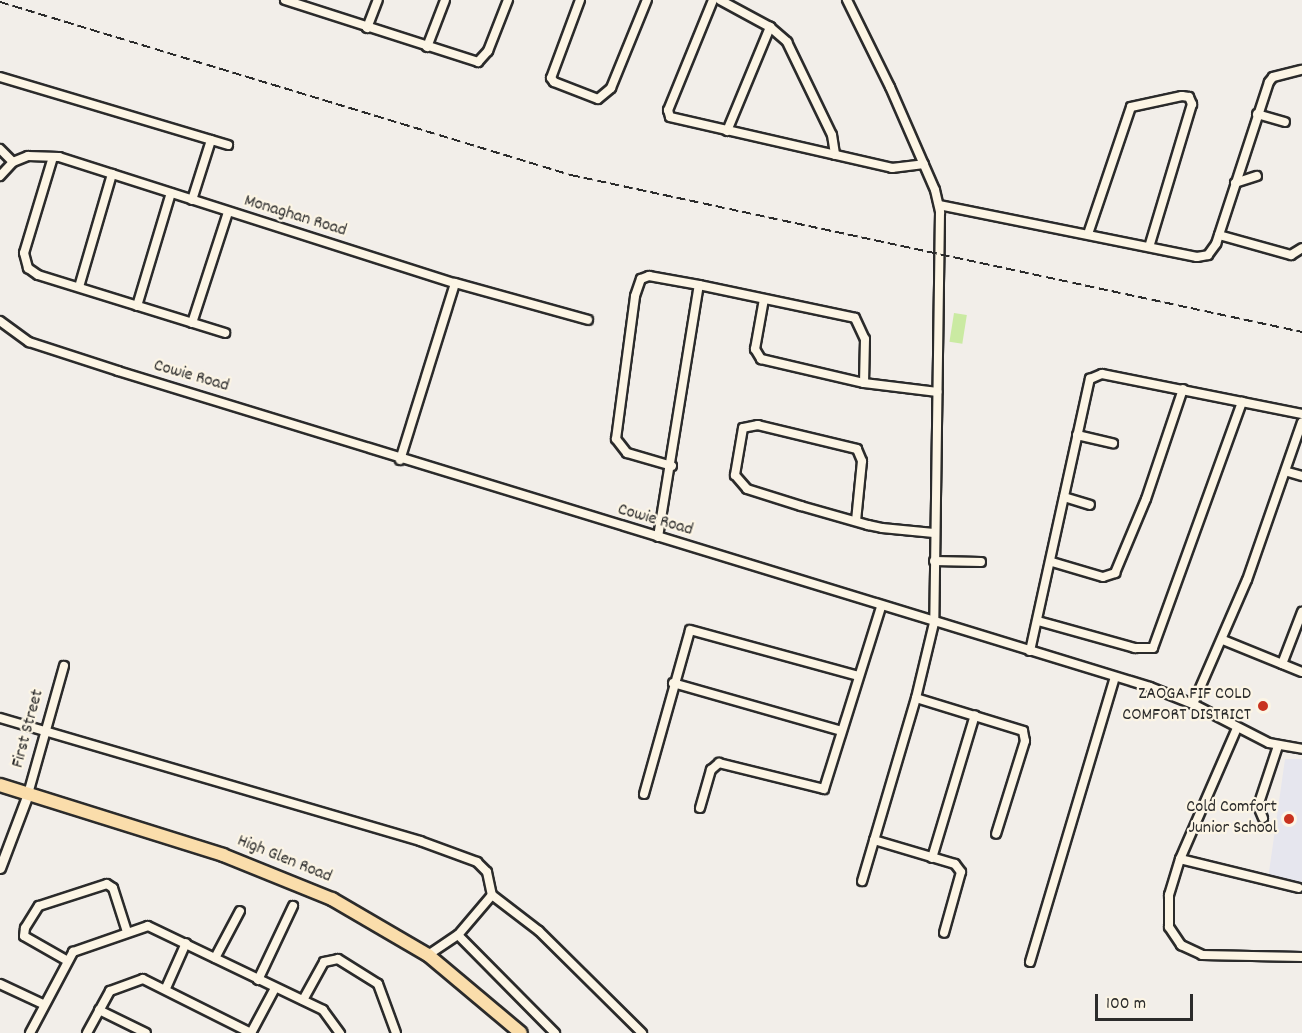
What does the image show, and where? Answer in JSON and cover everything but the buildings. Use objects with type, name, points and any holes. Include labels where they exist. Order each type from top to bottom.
[{"type":"main road","name":"High Glen Road","points":[[0,785],[223,855],[298,883],[358,913],[428,955],[521,1033]]},
{"type":"street","points":[[285,0],[427,47],[481,61],[508,0]]},
{"type":"street","points":[[367,28],[378,0]]},
{"type":"street","points":[[427,47],[445,0]]},
{"type":"street","points":[[580,0],[551,78],[554,82],[598,99],[611,88],[647,0]]},
{"type":"street","points":[[713,0],[667,115],[727,131],[892,168],[924,164]]},
{"type":"street","points":[[720,0],[770,27],[788,42],[832,135],[835,155]]},
{"type":"street","points":[[847,0],[924,164],[939,205],[933,533],[934,623],[916,698],[862,880]]},
{"type":"street","points":[[727,131],[770,27]]},
{"type":"street","points":[[939,205],[1197,257],[1208,255],[1219,235],[1257,114],[1273,77],[1302,70]]},
{"type":"street","points":[[0,77],[228,145]]},
{"type":"street","points":[[1088,234],[1131,107],[1190,97],[1192,104],[1149,247]]},
{"type":"street","points":[[1257,114],[1285,122]]},
{"type":"street","points":[[192,200],[211,140]]},
{"type":"street","points":[[0,149],[13,162],[0,176]]},
{"type":"street","name":"Monaghan Road","points":[[13,162],[28,156],[53,157],[455,283],[588,320]]},
{"type":"street","points":[[53,157],[24,253],[28,268],[38,275],[225,333]]},
{"type":"street","points":[[79,287],[112,174]]},
{"type":"street","points":[[1235,183],[1257,176]]},
{"type":"street","points":[[137,306],[171,193]]},
{"type":"street","points":[[192,323],[228,212]]},
{"type":"street","points":[[1219,235],[1291,255],[1302,248]]},
{"type":"street","points":[[672,466],[627,453],[616,439],[635,296],[641,279],[649,276],[699,285],[855,318],[865,339],[864,383]]},
{"type":"street","points":[[400,460],[455,283]]},
{"type":"street","points":[[658,537],[672,466],[699,285]]},
{"type":"street","points":[[764,299],[755,349],[760,359],[864,383],[937,392]]},
{"type":"street","name":"Cowie Road","points":[[0,321],[37,345],[400,460],[1115,677],[1193,704],[1237,728],[1278,746],[1302,749]]},
{"type":"street","points":[[1030,651],[1052,562],[1087,385],[1095,375],[1183,389],[1302,414]]},
{"type":"street","points":[[1052,562],[1103,577],[1115,573],[1135,530],[1183,389]]},
{"type":"street","points":[[1038,621],[1135,648],[1153,648],[1242,402]]},
{"type":"street","points":[[1193,704],[1222,640],[1288,472],[1302,422]]},
{"type":"street","points":[[856,521],[862,461],[857,449],[758,425],[743,428],[735,466],[741,485],[856,521],[897,531],[933,533]]},
{"type":"street","points":[[1077,435],[1113,443]]},
{"type":"street","points":[[1288,472],[1302,476]]},
{"type":"street","points":[[1064,497],[1090,505]]},
{"type":"street","points":[[934,561],[981,562]]},
{"type":"street","points":[[700,808],[713,766],[719,763],[824,789],[881,607]]},
{"type":"street","points":[[1282,664],[1302,612]]},
{"type":"street","points":[[644,794],[673,683],[690,630],[858,676]]},
{"type":"street","points":[[1222,640],[1302,672]]},
{"type":"street","name":"First Street","points":[[0,868],[28,794],[64,666]]},
{"type":"street","points":[[1030,962],[1115,677]]},
{"type":"street","points":[[673,683],[841,731]]},
{"type":"street","points":[[916,698],[1023,731],[1024,741],[996,834]]},
{"type":"street","points":[[932,858],[975,715]]},
{"type":"street","points":[[0,718],[420,841],[477,862],[487,873],[492,895],[539,931],[642,1033]]},
{"type":"street","points":[[1237,728],[1180,859],[1167,917],[1172,935],[1181,945],[1202,955],[1302,957]]},
{"type":"street","points":[[1263,818],[1258,806],[1278,746]]},
{"type":"street","points":[[874,840],[955,864],[961,872],[944,933]]},
{"type":"street","points":[[1180,859],[1299,888]]},
{"type":"street","points":[[66,960],[24,936],[25,928],[39,906],[105,884],[113,888],[127,932]]},
{"type":"street","points":[[428,955],[458,935],[492,895]]},
{"type":"street","points":[[258,980],[293,906]]},
{"type":"street","points":[[215,958],[240,911]]},
{"type":"street","points":[[30,1033],[66,960],[78,948],[127,932],[152,927],[328,1014],[340,1033]]},
{"type":"street","points":[[458,935],[555,1033]]},
{"type":"street","points":[[166,988],[186,943]]},
{"type":"street","points":[[303,1000],[324,962],[338,958],[378,984],[396,1033]]},
{"type":"street","points":[[87,1033],[115,987],[146,979],[250,1033],[275,988]]},
{"type":"street","points":[[0,984],[43,1004]]},
{"type":"street","points":[[99,1010],[146,1033]]},
{"type":"shaded area","name":"Cold Comfort Junior School","points":[[1285,759],[1302,759],[1302,882],[1268,879]]},
{"type":"green space","points":[[954,313],[967,315],[962,344],[949,342]]},
{"type":"railway","points":[[0,2],[571,175],[1302,332]]},
{"type":"place","name":"ZAOGA FIF COLD COMFORT DISTRICT","points":[[1263,706]]},
{"type":"place","name":"Cold Comfort Junior School","points":[[1289,819]]}]
